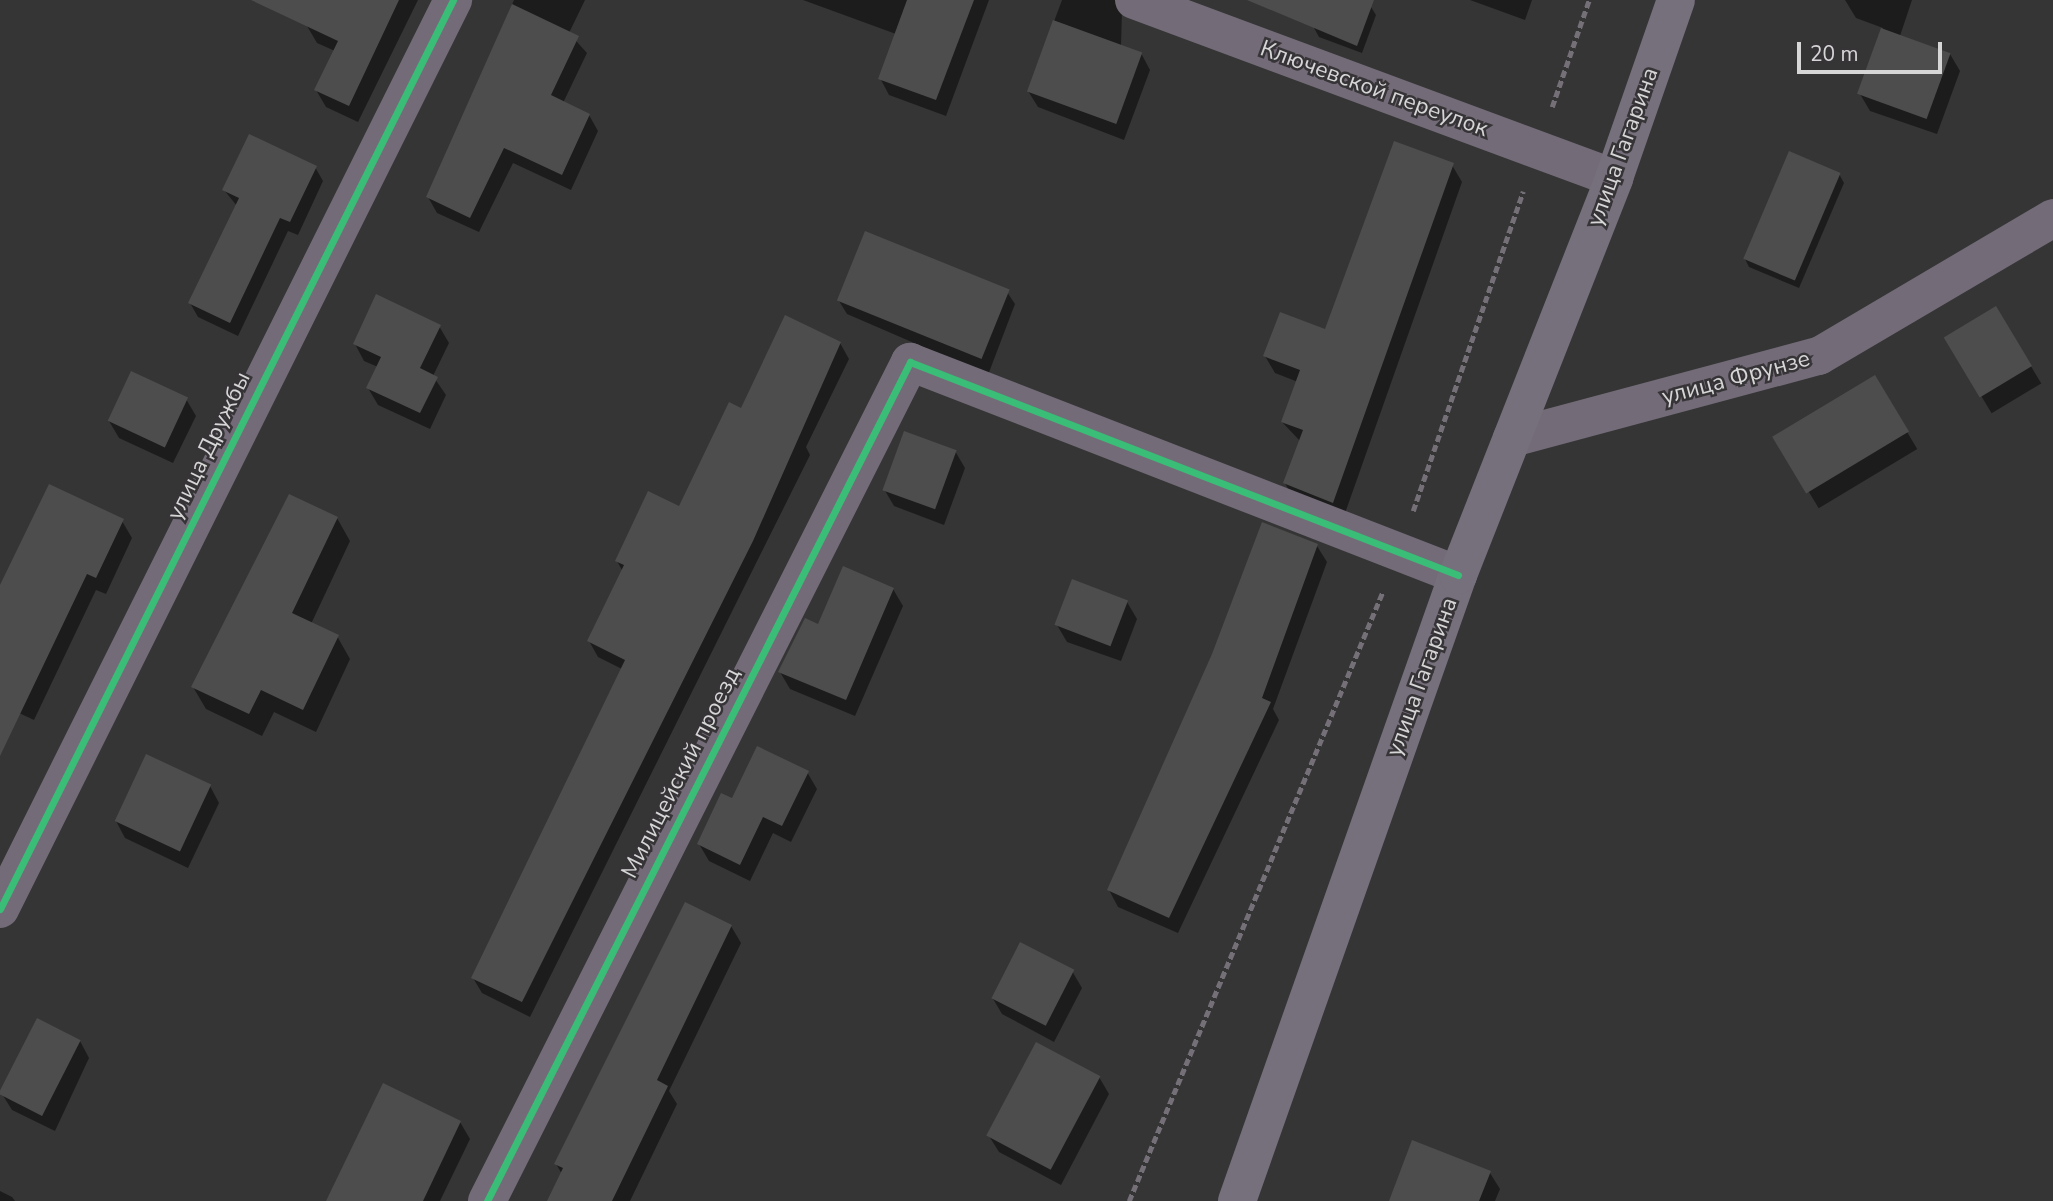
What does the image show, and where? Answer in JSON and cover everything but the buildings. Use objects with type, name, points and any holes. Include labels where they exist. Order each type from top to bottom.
[{"type":"main road","name":"улица Гагарина","points":[[1237,1201],[1458,575],[1614,178],[1676,0]]},
{"type":"street","name":"улица Дружбы","points":[[0,909],[453,0]]},
{"type":"street","name":"Ключевской переулок","points":[[1134,0],[1614,178]]},
{"type":"street","name":"улица Фрунзе","points":[[1512,438],[1819,356],[2053,218]]},
{"type":"street","name":"Милицейский проезд","points":[[487,1201],[910,362],[1399,552]]},
{"type":"street","points":[[1399,552],[1458,575]]},
{"type":"path","points":[[1129,1201],[1399,552],[1589,0]]},
{"type":"cycle path","points":[[0,909],[453,0]]},
{"type":"cycle path","points":[[487,1201],[910,362],[1458,575]]}]
